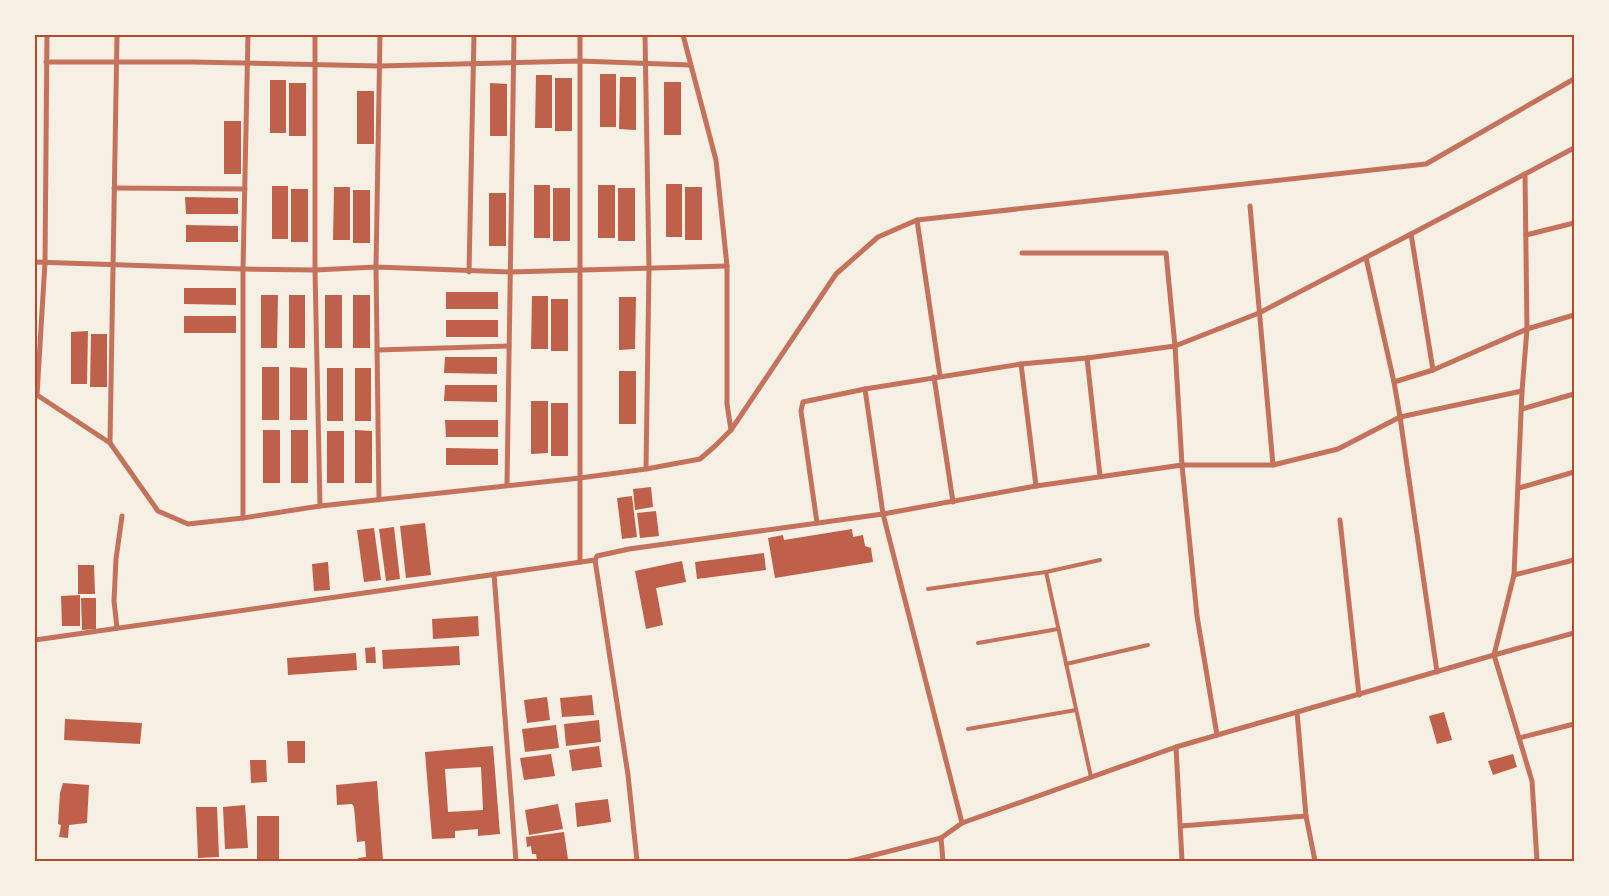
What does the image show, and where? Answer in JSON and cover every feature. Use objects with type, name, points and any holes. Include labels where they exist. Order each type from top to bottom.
[{"type":"street","points":[[46,35],[45,262],[36,395],[110,443],[158,511],[188,524],[320,506],[580,478],[646,469],[700,458],[731,430],[836,274],[878,237],[917,220],[1426,164],[1574,79]]},
{"type":"street","points":[[110,443],[117,35]]},
{"type":"street","points":[[243,518],[243,269],[248,35]]},
{"type":"street","points":[[315,35],[315,270],[320,506]]},
{"type":"street","points":[[379,500],[376,267],[380,35]]},
{"type":"street","points":[[469,272],[474,35]]},
{"type":"street","points":[[507,485],[514,35]]},
{"type":"street","points":[[580,35],[580,562]]},
{"type":"street","points":[[645,35],[649,268],[646,469]]},
{"type":"street","points":[[683,35],[716,160],[726,266],[727,404],[731,430]]},
{"type":"street","points":[[46,62],[379,66],[580,61],[690,65]]},
{"type":"street","points":[[817,523],[800,411],[803,402],[940,376],[1021,364],[1086,358],[1174,346],[1260,314],[1574,148]]},
{"type":"street","points":[[1525,174],[1527,329],[1522,391],[1514,575],[1494,655],[1532,781],[1537,861]]},
{"type":"street","points":[[114,188],[245,189]]},
{"type":"street","points":[[1250,206],[1273,464]]},
{"type":"street","points":[[917,220],[940,376]]},
{"type":"street","points":[[1526,235],[1574,223]]},
{"type":"street","points":[[1412,234],[1432,370]]},
{"type":"street","points":[[1022,254],[1166,253],[1182,465],[1197,616],[1216,735]]},
{"type":"street","points":[[1366,258],[1394,382],[1437,672]]},
{"type":"street","points":[[35,262],[243,269],[315,270],[376,267],[469,272],[726,266]]},
{"type":"street","points":[[1394,382],[1432,370],[1527,329],[1574,315]]},
{"type":"street","points":[[377,350],[509,346]]},
{"type":"street","points":[[1086,358],[1100,476]]},
{"type":"street","points":[[1021,364],[1036,486]]},
{"type":"street","points":[[934,378],[953,502]]},
{"type":"street","points":[[865,389],[883,514],[962,823]]},
{"type":"street","points":[[35,640],[594,560],[597,556],[629,549],[883,514],[1100,476],[1182,465],[1273,464],[1338,449],[1400,417],[1522,391]]},
{"type":"street","points":[[1522,409],[1574,394]]},
{"type":"street","points":[[1519,488],[1574,472]]},
{"type":"street","points":[[117,628],[114,601],[116,559],[122,516]]},
{"type":"street","points":[[1340,520],[1359,695]]},
{"type":"street","points":[[594,560],[628,775],[637,861]]},
{"type":"street","points":[[1514,575],[1574,560]]},
{"type":"street","points":[[494,574],[516,861]]},
{"type":"street","points":[[851,861],[941,838],[962,823],[1176,746],[1574,633]]},
{"type":"street","points":[[1297,712],[1306,816],[1315,861]]},
{"type":"street","points":[[1519,738],[1574,724]]},
{"type":"street","points":[[1176,746],[1182,861]]},
{"type":"street","points":[[1181,826],[1306,816]]},
{"type":"street","points":[[941,838],[943,861]]},
{"type":"lane","points":[[928,589],[1046,572],[1100,560]]},
{"type":"lane","points":[[1046,572],[1091,777]]},
{"type":"lane","points":[[978,643],[1058,629]]},
{"type":"lane","points":[[1066,664],[1148,645]]},
{"type":"lane","points":[[968,729],[1076,710]]},
{"type":"building","points":[[600,74],[616,74],[616,127],[600,127]]},
{"type":"building","points":[[536,75],[552,75],[552,128],[535,128]]},
{"type":"building","points":[[620,77],[636,77],[636,130],[619,129]]},
{"type":"building","points":[[555,78],[572,78],[572,131],[555,131]]},
{"type":"building","points":[[270,80],[286,80],[286,133],[270,133]]},
{"type":"building","points":[[664,82],[681,82],[681,135],[664,135]]},
{"type":"building","points":[[289,83],[306,83],[306,136],[289,136]]},
{"type":"building","points":[[490,83],[507,84],[507,136],[490,136]]},
{"type":"building","points":[[357,91],[374,91],[374,144],[357,144]]},
{"type":"building","points":[[224,121],[241,121],[241,174],[224,174]]},
{"type":"building","points":[[666,184],[682,184],[682,237],[666,237]]},
{"type":"building","points":[[534,185],[550,185],[550,238],[534,238]]},
{"type":"building","points":[[598,185],[615,185],[615,238],[598,238]]},
{"type":"building","points":[[272,186],[288,186],[288,239],[272,239]]},
{"type":"building","points":[[334,187],[350,187],[350,240],[333,240]]},
{"type":"building","points":[[685,187],[702,187],[702,240],[685,240]]},
{"type":"building","points":[[553,188],[570,188],[570,241],[553,241]]},
{"type":"building","points":[[618,188],[635,188],[635,241],[618,241]]},
{"type":"building","points":[[291,189],[308,189],[308,242],[291,242]]},
{"type":"building","points":[[353,190],[370,190],[370,243],[353,243]]},
{"type":"building","points":[[489,193],[506,193],[506,246],[489,246]]},
{"type":"building","points":[[185,197],[238,198],[238,214],[186,214]]},
{"type":"building","points":[[186,225],[238,226],[238,242],[186,242]]},
{"type":"building","points":[[184,288],[236,288],[236,305],[184,304]]},
{"type":"building","points":[[446,292],[498,292],[498,309],[446,309]]},
{"type":"building","points":[[261,295],[278,295],[277,348],[261,348]]},
{"type":"building","points":[[289,295],[305,295],[305,348],[289,348]]},
{"type":"building","points":[[325,295],[342,295],[342,348],[325,348]]},
{"type":"building","points":[[353,295],[370,295],[370,348],[353,348]]},
{"type":"building","points":[[532,296],[548,296],[548,349],[531,349]]},
{"type":"building","points":[[619,297],[636,297],[635,349],[619,350]]},
{"type":"building","points":[[551,299],[568,299],[568,351],[551,351]]},
{"type":"building","points":[[184,316],[236,316],[236,333],[184,333]]},
{"type":"building","points":[[446,320],[498,320],[498,337],[446,337]]},
{"type":"building","points":[[88,331],[87,384],[71,384],[71,332]]},
{"type":"building","points":[[91,334],[107,334],[107,387],[90,387]]},
{"type":"building","points":[[445,357],[497,357],[497,374],[444,373]]},
{"type":"building","points":[[262,367],[279,367],[279,420],[262,420]]},
{"type":"building","points":[[290,367],[307,368],[307,420],[290,420]]},
{"type":"building","points":[[327,368],[343,368],[343,421],[327,421]]},
{"type":"building","points":[[355,368],[371,368],[371,421],[355,421]]},
{"type":"building","points":[[619,371],[636,371],[636,424],[619,424]]},
{"type":"building","points":[[445,385],[497,385],[497,402],[444,401]]},
{"type":"building","points":[[531,401],[548,401],[548,453],[531,454]]},
{"type":"building","points":[[551,403],[568,403],[568,456],[551,456]]},
{"type":"building","points":[[445,420],[498,420],[498,437],[446,437]]},
{"type":"building","points":[[263,430],[280,430],[280,483],[263,483]]},
{"type":"building","points":[[291,430],[308,430],[308,483],[291,483]]},
{"type":"building","points":[[355,430],[372,431],[372,483],[355,483]]},
{"type":"building","points":[[327,431],[344,431],[344,483],[327,483]]},
{"type":"building","points":[[446,448],[498,449],[498,465],[446,465]]},
{"type":"building","points":[[651,487],[653,507],[635,510],[633,489]]},
{"type":"building","points":[[632,496],[637,537],[622,539],[617,498]]},
{"type":"building","points":[[656,511],[659,536],[640,538],[637,513]]},
{"type":"building","points":[[425,523],[431,575],[406,578],[400,526]]},
{"type":"building","points":[[394,527],[400,579],[386,581],[379,529]]},
{"type":"building","points":[[374,528],[381,580],[364,582],[357,530]]},
{"type":"building","points":[[852,529],[853,537],[863,535],[865,546],[871,548],[873,562],[775,578],[768,538],[783,535],[784,540]]},
{"type":"building","points":[[764,553],[766,570],[697,579],[695,562]]},
{"type":"building","points":[[682,561],[686,582],[656,588],[663,625],[646,629],[635,571]]},
{"type":"building","points":[[328,562],[330,590],[314,591],[312,564]]},
{"type":"building","points":[[78,565],[94,565],[95,594],[78,594]]},
{"type":"building","points":[[80,595],[80,626],[62,626],[61,596]]},
{"type":"building","points":[[81,598],[96,598],[96,629],[82,630]]},
{"type":"building","points":[[478,616],[479,636],[433,639],[432,619]]},
{"type":"building","points":[[459,646],[460,665],[383,669],[382,650]]},
{"type":"building","points":[[375,647],[376,663],[366,663],[365,648]]},
{"type":"building","points":[[356,653],[357,670],[288,675],[287,658]]},
{"type":"building","points":[[592,695],[594,715],[562,717],[560,698]]},
{"type":"building","points":[[547,697],[550,720],[527,723],[524,700]]},
{"type":"building","points":[[1444,712],[1452,740],[1437,744],[1429,716]]},
{"type":"building","points":[[65,719],[142,723],[140,744],[64,740]]},
{"type":"building","points":[[599,720],[601,742],[566,746],[564,724]]},
{"type":"building","points":[[556,725],[559,748],[525,752],[522,729]]},
{"type":"building","points":[[287,741],[305,741],[305,763],[288,763]]},
{"type":"building","points":[[493,746],[500,834],[478,836],[478,829],[455,831],[455,838],[432,839],[425,752]],"holes":[[[481,767],[483,810],[448,812],[445,769]]]},
{"type":"building","points":[[599,746],[602,767],[572,771],[569,750]]},
{"type":"building","points":[[551,754],[555,776],[524,780],[520,758]]},
{"type":"building","points":[[1513,754],[1517,767],[1493,775],[1488,761]]},
{"type":"building","points":[[250,760],[266,760],[267,782],[251,783]]},
{"type":"building","points":[[377,781],[383,861],[358,861],[358,858],[366,857],[365,841],[357,842],[354,807],[352,804],[337,805],[336,785]]},
{"type":"building","points":[[63,783],[89,785],[87,823],[69,825],[68,838],[59,837],[61,825],[58,824],[60,793]]},
{"type":"building","points":[[608,799],[611,822],[577,827],[575,803]]},
{"type":"building","points":[[558,804],[563,829],[529,835],[525,810]]},
{"type":"building","points":[[245,805],[248,848],[225,849],[223,807]]},
{"type":"building","points":[[196,807],[217,807],[219,857],[198,858]]},
{"type":"building","points":[[257,816],[279,816],[279,861],[257,861]]},
{"type":"building","points":[[564,832],[568,859],[537,861],[536,854],[532,854],[531,846],[527,847],[526,837]]}]
